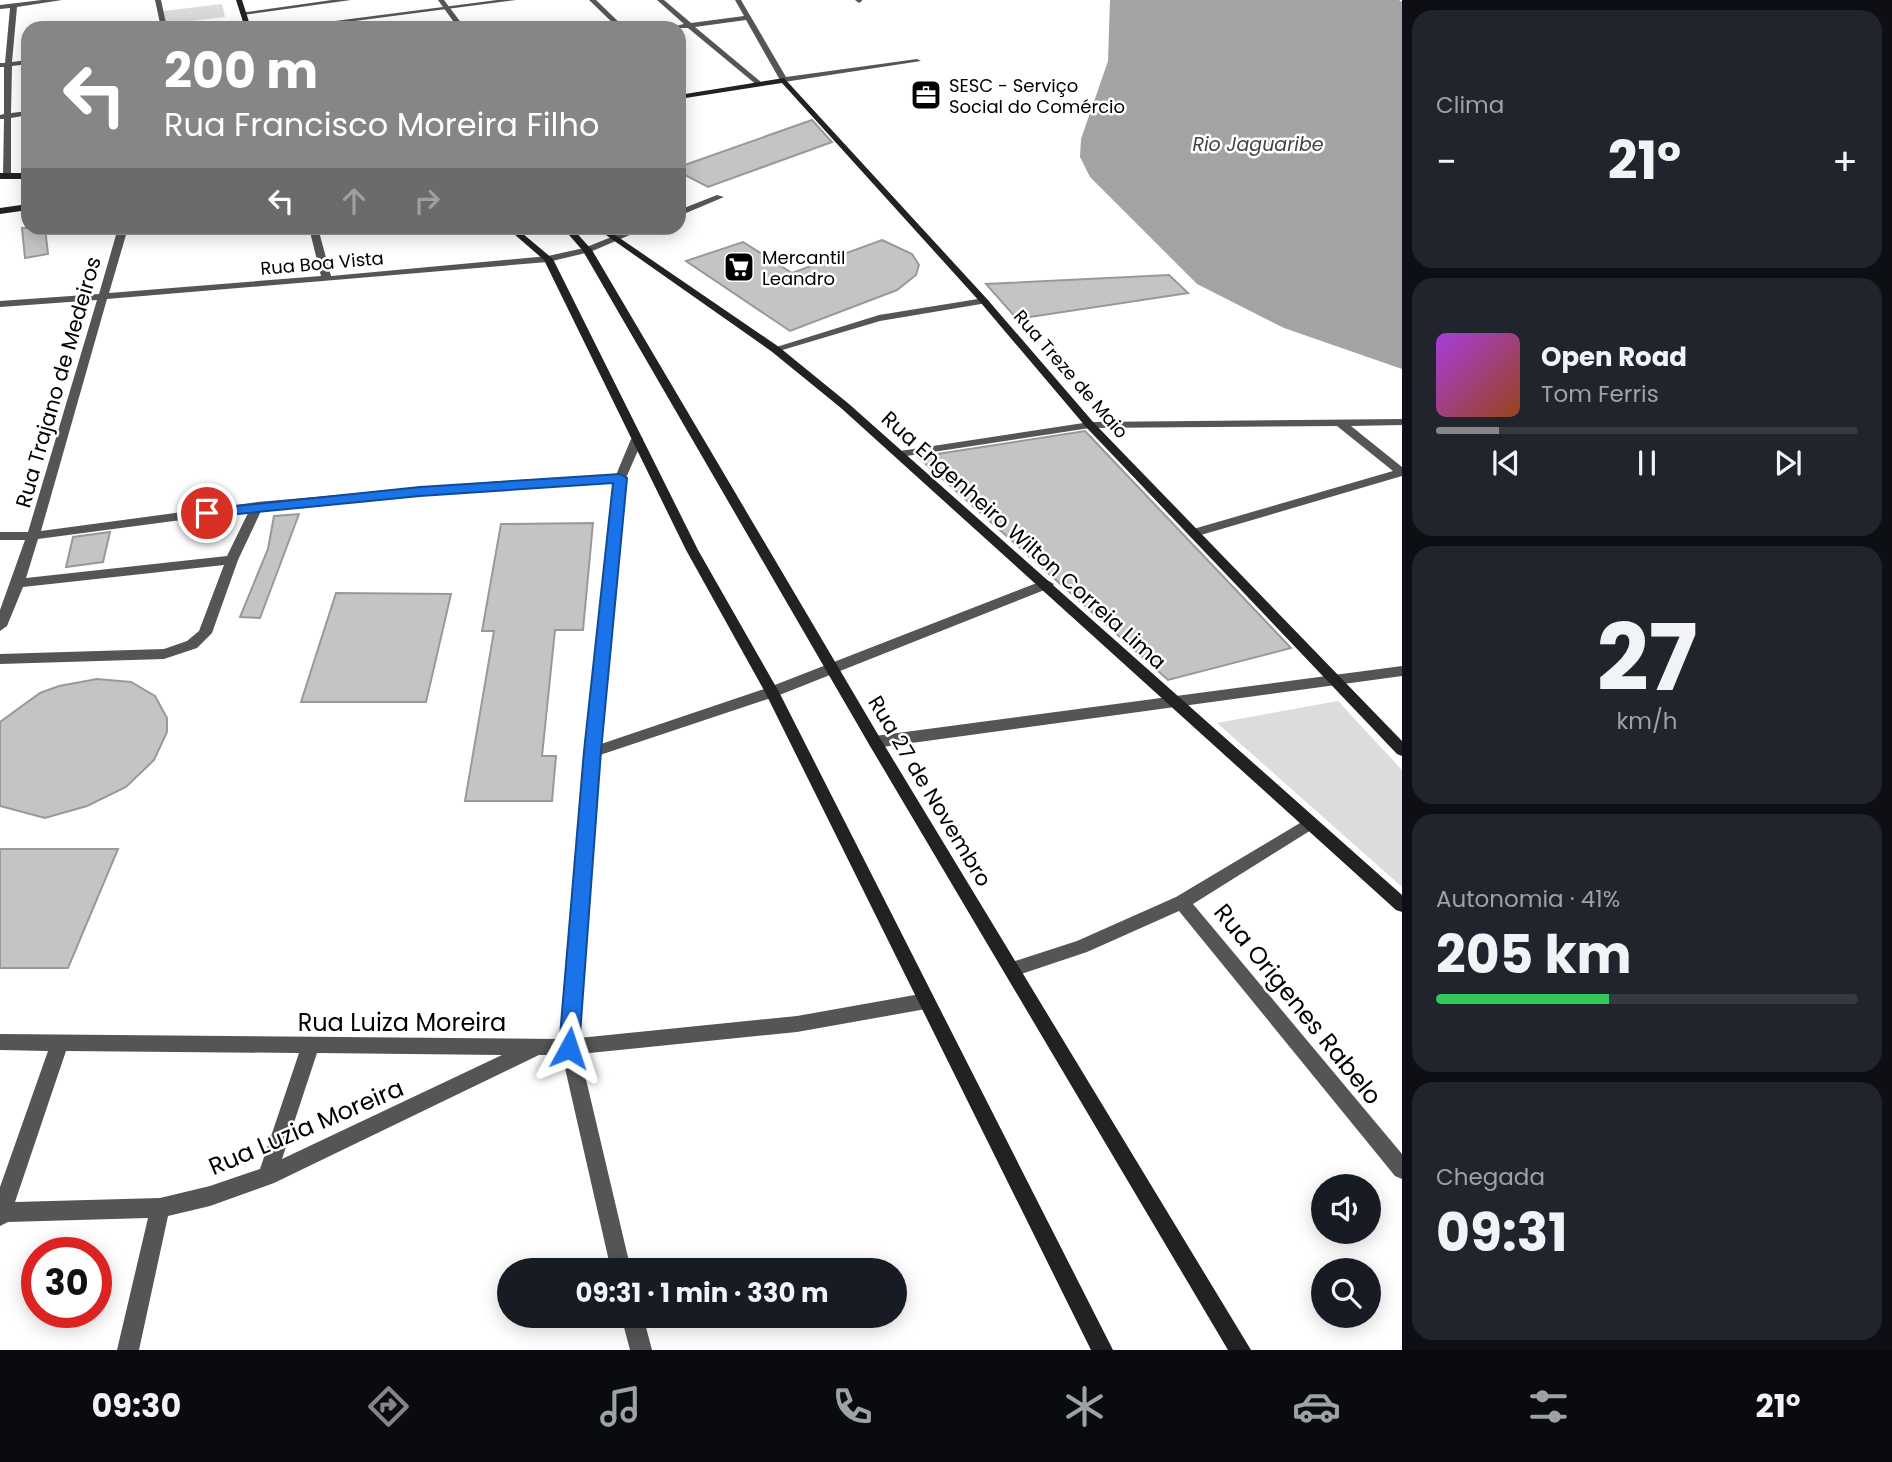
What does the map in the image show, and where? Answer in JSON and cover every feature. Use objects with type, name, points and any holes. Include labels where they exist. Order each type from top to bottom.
[{"type":"main road","points":[[239,0],[246,21]]},
{"type":"main road","points":[[686,96],[784,80]]},
{"type":"main road","name":"Rua Treze de Maio","points":[[784,80],[984,301],[1090,425],[1402,750]]},
{"type":"main road","points":[[0,184],[4,176]]},
{"type":"main road","points":[[0,211],[21,208]]},
{"type":"main road","points":[[520,235],[548,259],[692,550],[772,692],[1102,1350]]},
{"type":"main road","name":"Rua 27 de Novembro","points":[[573,235],[587,250],[875,741],[1240,1350]]},
{"type":"main road","name":"Rua Engenheiro Wilton Correia Lima","points":[[612,235],[775,349],[900,454],[1402,905]]},
{"type":"street","points":[[0,7],[59,0]]},
{"type":"street","points":[[158,0],[162,21]]},
{"type":"street","points":[[243,13],[348,0]]},
{"type":"street","points":[[441,0],[456,21]]},
{"type":"street","points":[[341,21],[513,0]]},
{"type":"street","points":[[592,0],[614,21]]},
{"type":"street","points":[[660,0],[685,21]]},
{"type":"street","name":"Rua Treze de Maio","points":[[738,0],[784,80]]},
{"type":"street","points":[[4,176],[10,116],[4,65],[14,5]]},
{"type":"street","points":[[686,26],[748,18]]},
{"type":"street","points":[[686,22],[758,84]]},
{"type":"street","points":[[784,80],[916,61]]},
{"type":"street","points":[[0,117],[21,114]]},
{"type":"street","points":[[686,210],[720,197]]},
{"type":"street","name":"Rua Trajano de Medeiros","points":[[0,626],[33,536],[121,235]]},
{"type":"street","points":[[315,235],[327,279]]},
{"type":"street","name":"Rua Boa Vista","points":[[0,304],[548,259],[587,250],[622,235]]},
{"type":"street","points":[[775,349],[879,318],[984,301]]},
{"type":"street","points":[[1339,422],[1402,472]]},
{"type":"street","points":[[900,454],[1090,425],[1402,422]]},
{"type":"street","points":[[618,1258],[569,1048],[593,751],[620,478],[637,439]]},
{"type":"street","points":[[1194,533],[1402,472]]},
{"type":"street","points":[[0,536],[33,536],[257,506],[500,485],[620,478]]},
{"type":"street","points":[[0,659],[164,654],[183,650],[198,642],[205,633],[232,560],[257,506]]},
{"type":"street","points":[[18,583],[232,560]]},
{"type":"street","points":[[593,751],[772,692],[1047,584]]},
{"type":"street","points":[[875,741],[1402,671]]},
{"type":"street","points":[[1012,969],[1082,947],[1182,902],[1310,823]]},
{"type":"street","name":"Rua Origenes Rabelo","points":[[1182,902],[1402,1169]]},
{"type":"street","name":"Rua Luiza Moreira","points":[[0,1042],[569,1048],[797,1024],[926,1001]]},
{"type":"street","points":[[1,1214],[60,1041]]},
{"type":"street","points":[[267,1176],[310,1046]]},
{"type":"street","name":"Rua Luzia Moreira","points":[[1,1214],[160,1209],[267,1176],[474,1079],[535,1047]]},
{"type":"street","points":[[128,1350],[160,1209]]},
{"type":"street","points":[[635,1328],[641,1350]]},
{"type":"shaded area","points":[[222,4],[225,17],[164,21],[163,11]]},
{"type":"shaded area","points":[[1338,701],[1402,770],[1402,887],[1217,723]]},
{"type":"water","name":"Rio Jaguaribe","points":[[1110,0],[1402,2],[1402,369],[1284,328],[1197,284],[1090,177],[1080,157],[1081,139],[1108,61]]},
{"type":"building","points":[[812,120],[832,142],[708,187],[686,176],[686,165]]},
{"type":"building","points":[[23,235],[46,235],[48,254],[25,258]]},
{"type":"building","points":[[882,240],[912,254],[919,265],[916,275],[897,290],[790,331],[686,261],[743,242],[792,273]]},
{"type":"building","points":[[1169,275],[1188,293],[1017,319],[986,284]]},
{"type":"building","points":[[1085,431],[1291,648],[1168,680],[918,457]]},
{"type":"building","points":[[299,514],[260,618],[240,617],[268,549],[274,516]]},
{"type":"building","points":[[593,523],[583,630],[555,630],[542,756],[556,756],[552,801],[465,801],[494,631],[482,631],[501,524]]},
{"type":"building","points":[[110,532],[103,562],[66,567],[73,537]]},
{"type":"building","points":[[336,593],[451,594],[426,702],[301,702]]},
{"type":"building","points":[[97,679],[131,682],[155,696],[167,718],[167,732],[154,760],[126,787],[87,806],[45,818],[0,806],[0,722],[40,693],[59,686]]},
{"type":"building","points":[[0,849],[118,849],[68,968],[0,968]]},
{"type":"place","name":"SESC - Serviço Social do Comércio","points":[[926,95]]},
{"type":"place","name":"Mercantil Leandro","points":[[739,267]]},
{"type":"route","points":[[207,513],[420,491],[620,478],[593,751],[569,1048]]}]
